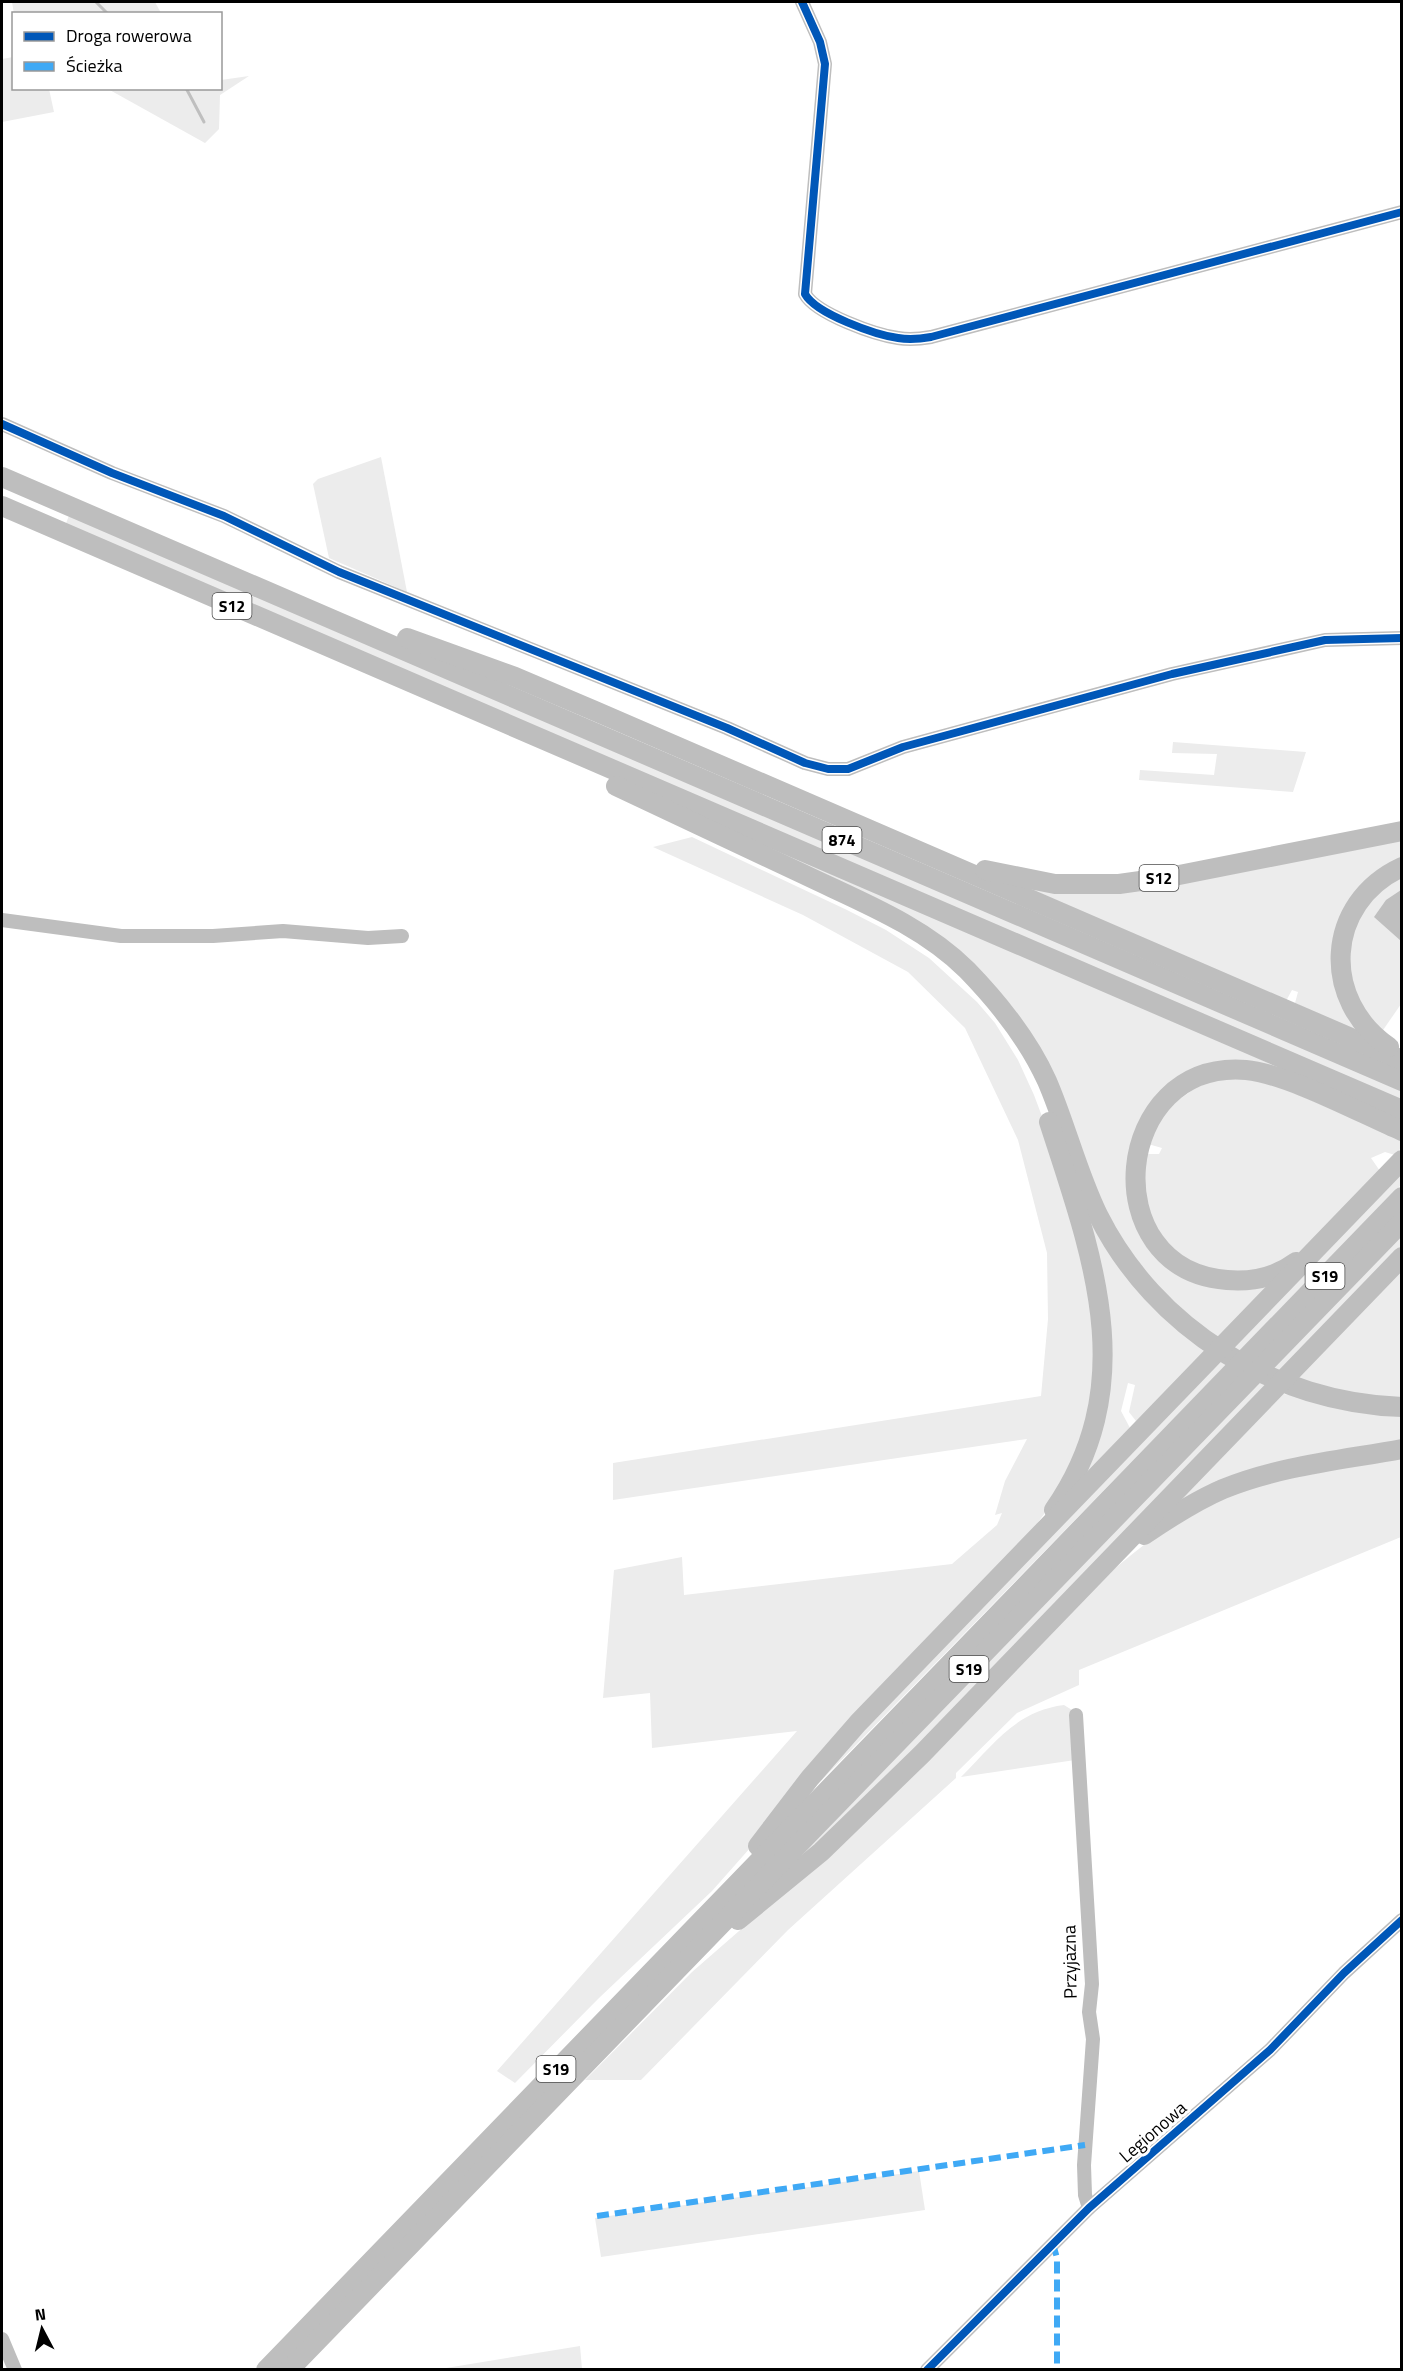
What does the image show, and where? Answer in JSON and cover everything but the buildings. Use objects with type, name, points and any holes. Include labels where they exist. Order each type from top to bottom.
[{"type":"highway","name":"S12","points":[[2,477],[284,598],[369,624],[515,677],[918,850],[1032,881],[1097,886],[1160,878],[1401,831]]},
{"type":"highway","name":"S12","points":[[2,506],[462,705]]},
{"type":"highway","name":"874","points":[[284,598],[1401,1080]]},
{"type":"highway","name":"874","points":[[462,705],[1401,1110]]},
{"type":"highway","points":[[462,705],[496,729],[903,923],[938,945],[969,973],[1010,1019],[1036,1060],[1098,1214],[1123,1256],[1159,1301],[1210,1343],[1274,1379],[1328,1397],[1401,1407]]},
{"type":"highway","points":[[918,850],[1401,1060]]},
{"type":"highway","points":[[1401,867],[1371,888],[1351,915],[1343,938],[1340,962],[1346,995],[1360,1022],[1370,1033],[1401,1055]]},
{"type":"highway","points":[[969,973],[999,1016],[1036,1084],[1095,1276],[1103,1328],[1102,1389],[1088,1446],[1060,1500],[1012,1565]]},
{"type":"highway","points":[[1343,1222],[1292,1265],[1275,1274],[1242,1281],[1213,1279],[1187,1268],[1163,1249],[1142,1218],[1136,1196],[1134,1170],[1142,1135],[1154,1112],[1174,1092],[1200,1077],[1234,1070],[1276,1077],[1401,1131]]},
{"type":"highway","points":[[704,1917],[830,1754],[1401,1161]]},
{"type":"highway","name":"S19","points":[[1257,1359],[1401,1197]]},
{"type":"highway","name":"S19","points":[[266,2370],[704,1917],[1257,1359],[1401,1222]]},
{"type":"highway","points":[[688,1958],[793,1877],[922,1754],[1401,1257]]},
{"type":"highway","name":"S19","points":[[289,2370],[688,1958],[1241,1375]]},
{"type":"highway","points":[[1092,1580],[1142,1536],[1188,1507],[1221,1490],[1288,1469],[1401,1449]]},
{"type":"street","points":[[802,2],[820,42],[825,64],[805,294],[814,304],[864,328],[897,338],[931,338],[1401,212]]},
{"type":"street","points":[[2,424],[112,474],[224,516],[339,572],[717,724],[805,763],[828,769],[848,769],[903,747],[1172,674],[1325,640],[1401,638]]},
{"type":"street","points":[[2,920],[121,936],[213,936],[283,931],[368,938],[402,936]]},
{"type":"street","name":"Przyjazna","points":[[1076,1715],[1092,1984],[1089,2012],[1093,2039],[1084,2165],[1085,2195],[1089,2208]]},
{"type":"street","name":"Legionowa","points":[[927,2370],[1089,2208],[1270,2050],[1344,1973],[1401,1920]]},
{"type":"street","points":[[2,2339],[15,2370]]},
{"type":"shaded area","points":[[12,2],[155,2],[160,12],[14,12]]},
{"type":"shaded area","points":[[12,57],[12,90],[49,90],[54,112],[2,122],[2,59]]},
{"type":"shaded area","points":[[249,76],[220,95],[219,129],[205,143],[110,90],[222,90],[222,80]]},
{"type":"shaded area","points":[[381,457],[407,592],[329,558],[313,484],[318,479]]},
{"type":"shaded area","points":[[70,513],[1401,1087],[1401,1105],[65,526]]},
{"type":"shaded area","points":[[1173,742],[1306,752],[1293,792],[1139,780],[1140,770],[1214,775],[1217,754],[1172,753]]},
{"type":"shaded area","points":[[684,811],[1188,1026],[1279,1068],[1276,1073],[1169,1090],[1129,1178],[1181,1270],[1284,1277],[1218,1342],[1140,1269],[1096,1195],[983,979]]},
{"type":"shaded area","points":[[1401,836],[1401,862],[1336,945],[1368,1038],[1295,1003],[1298,992],[1292,990],[1286,1001],[1004,883],[1053,890]]},
{"type":"shaded area","points":[[692,837],[886,930],[929,958],[977,1002],[995,1023],[1018,1060],[1046,1127],[1096,1306],[1092,1414],[1058,1495],[1036,1525],[712,1891],[599,1998],[515,2083],[497,2071],[797,1731],[652,1748],[650,1693],[603,1698],[614,1570],[682,1557],[684,1595],[952,1564],[997,1525],[1002,1513],[995,1515],[1005,1481],[1027,1439],[613,1500],[613,1463],[1041,1396],[1048,1319],[1047,1253],[1018,1140],[965,1028],[908,972],[803,915],[653,847]]},
{"type":"shaded area","points":[[1401,874],[1401,1004],[1381,1033],[1365,1019],[1347,973],[1352,927],[1381,887]]},
{"type":"shaded area","points":[[1401,890],[1401,941],[1374,917],[1386,900]]},
{"type":"shaded area","points":[[1226,1078],[1265,1081],[1401,1138],[1401,1148],[1395,1155],[1385,1152],[1371,1158],[1380,1171],[1338,1218],[1303,1251],[1274,1267],[1254,1271],[1213,1270],[1176,1253],[1161,1239],[1150,1222],[1147,1209],[1143,1154],[1159,1154],[1162,1148],[1148,1144],[1167,1108],[1197,1087]]},
{"type":"shaded area","points":[[1069,1168],[1165,1318],[1208,1353],[1136,1421],[1129,1412],[1135,1385],[1128,1383],[1121,1411],[1130,1428],[1069,1498],[1105,1399]]},
{"type":"shaded area","points":[[1401,1170],[1401,1185],[784,1819],[836,1752]]},
{"type":"shaded area","points":[[1401,1235],[1401,1252],[841,1827],[759,1899]]},
{"type":"shaded area","points":[[1401,1265],[1401,1400],[1362,1397],[1293,1377]]},
{"type":"shaded area","points":[[1278,1393],[1401,1415],[1401,1445],[1301,1463],[1162,1518]]},
{"type":"shaded area","points":[[1401,1455],[1401,1537],[1079,1670],[1079,1685],[1017,1713],[956,1773],[956,1778],[788,1930],[641,2080],[585,2080],[692,1972],[816,1864],[1094,1586],[1139,1548],[1204,1505],[1243,1489],[1310,1472]]},
{"type":"shaded area","points":[[1064,1705],[1072,1710],[1075,1760],[961,1777],[995,1741],[1019,1722],[1047,1708]]},
{"type":"shaded area","points":[[919,2171],[925,2210],[601,2257],[595,2218]]},
{"type":"shaded area","points":[[580,2346],[582,2369],[440,2369]]},
{"type":"waterway","points":[[96,2],[106,12]]},
{"type":"waterway","points":[[187,90],[204,122]]},
{"type":"marked path","points":[[597,2216],[1085,2145]]},
{"type":"marked path","points":[[1053,2244],[1057,2258],[1057,2370]]},
{"type":"cycle path","points":[[802,2],[820,42],[825,64],[805,294],[821,309],[862,328],[902,339],[931,337],[1402,212]]},
{"type":"cycle path","points":[[2,424],[112,473],[224,516],[339,572],[727,728],[805,763],[828,769],[848,769],[903,747],[1172,674],[1325,640],[1402,638]]},
{"type":"cycle path","points":[[927,2370],[1089,2208],[1270,2050],[1344,1973],[1402,1920]]}]
